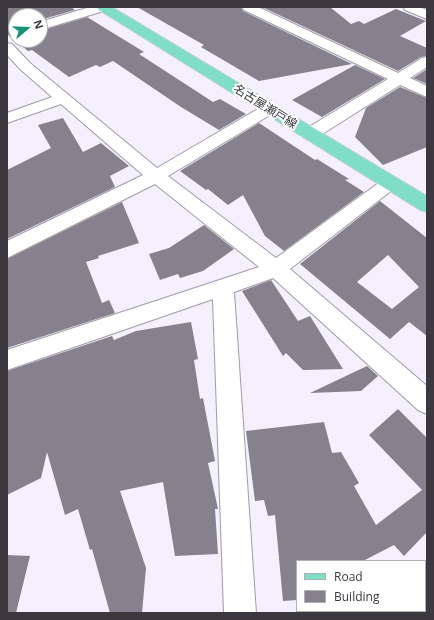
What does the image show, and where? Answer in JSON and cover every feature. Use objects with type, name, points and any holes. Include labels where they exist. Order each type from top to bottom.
[{"type":"main road","name":"名古屋瀬戸線","points":[[103,7],[427,205]]},
{"type":"street","points":[[48,24],[103,7]]},
{"type":"street","points":[[248,7],[427,92]]},
{"type":"street","points":[[409,7],[427,15]]},
{"type":"street","points":[[14,48],[25,66],[156,176],[276,269],[427,402]]},
{"type":"street","points":[[310,134],[427,61]]},
{"type":"street","points":[[7,118],[63,98]]},
{"type":"street","points":[[7,250],[156,176],[269,109]]},
{"type":"street","points":[[7,360],[276,269],[390,183]]},
{"type":"street","points":[[223,287],[240,613]]},
{"type":"building","points":[[7,7],[71,7],[75,10],[48,18],[48,8],[8,8],[8,35]]},
{"type":"building","points":[[137,7],[241,7],[243,11],[352,64],[259,81],[201,47],[204,45]]},
{"type":"building","points":[[262,7],[330,7],[351,24],[359,21],[364,24],[396,9],[426,21],[400,36],[427,48],[427,56],[421,57],[398,71]]},
{"type":"building","points":[[87,17],[144,52],[139,54],[213,102],[220,99],[246,114],[219,130],[181,107],[113,61],[100,67],[96,65],[69,77],[32,50],[28,51],[24,48],[48,48],[48,29]]},
{"type":"building","points":[[355,65],[385,79],[322,117],[292,100]]},
{"type":"building","points":[[427,69],[427,84],[413,78]]},
{"type":"building","points":[[400,87],[427,98],[427,147],[383,165],[355,137],[366,108]]},
{"type":"building","points":[[63,118],[83,152],[101,143],[129,166],[110,176],[115,187],[7,239],[7,170],[51,148],[38,125]]},
{"type":"building","points":[[259,123],[315,160],[317,159],[349,179],[345,180],[364,192],[284,251],[265,236],[243,195],[228,205],[208,189],[206,190],[180,171]]},
{"type":"building","points":[[380,201],[427,238],[427,336],[409,322],[390,339],[300,264]],"holes":[[[388,255],[419,287],[392,309],[357,282]]]},
{"type":"building","points":[[122,202],[139,243],[98,256],[99,258],[86,262],[102,303],[109,300],[115,313],[7,348],[7,259]]},
{"type":"building","points":[[204,225],[234,249],[203,271],[180,278],[178,274],[160,280],[149,254],[169,248]]},
{"type":"building","points":[[271,280],[298,321],[310,316],[343,369],[303,370],[286,353],[283,356],[242,291]]},
{"type":"building","points":[[191,322],[198,359],[194,360],[200,399],[203,398],[215,461],[208,463],[218,509],[215,509],[218,554],[175,556],[163,482],[120,491],[146,568],[142,613],[110,613],[92,549],[90,550],[78,509],[65,515],[47,452],[41,478],[7,495],[7,371],[112,336],[114,340],[136,331]]},
{"type":"building","points":[[367,366],[378,376],[361,391],[310,393]]},
{"type":"building","points":[[398,409],[427,438],[427,532],[404,556],[394,545],[365,560],[296,560],[296,600],[283,601],[275,515],[268,516],[264,500],[255,501],[246,431],[324,422],[332,453],[341,452],[359,483],[354,486],[376,525],[422,490],[369,435]]},
{"type":"building","points":[[7,555],[30,556],[16,613],[7,613]]}]
